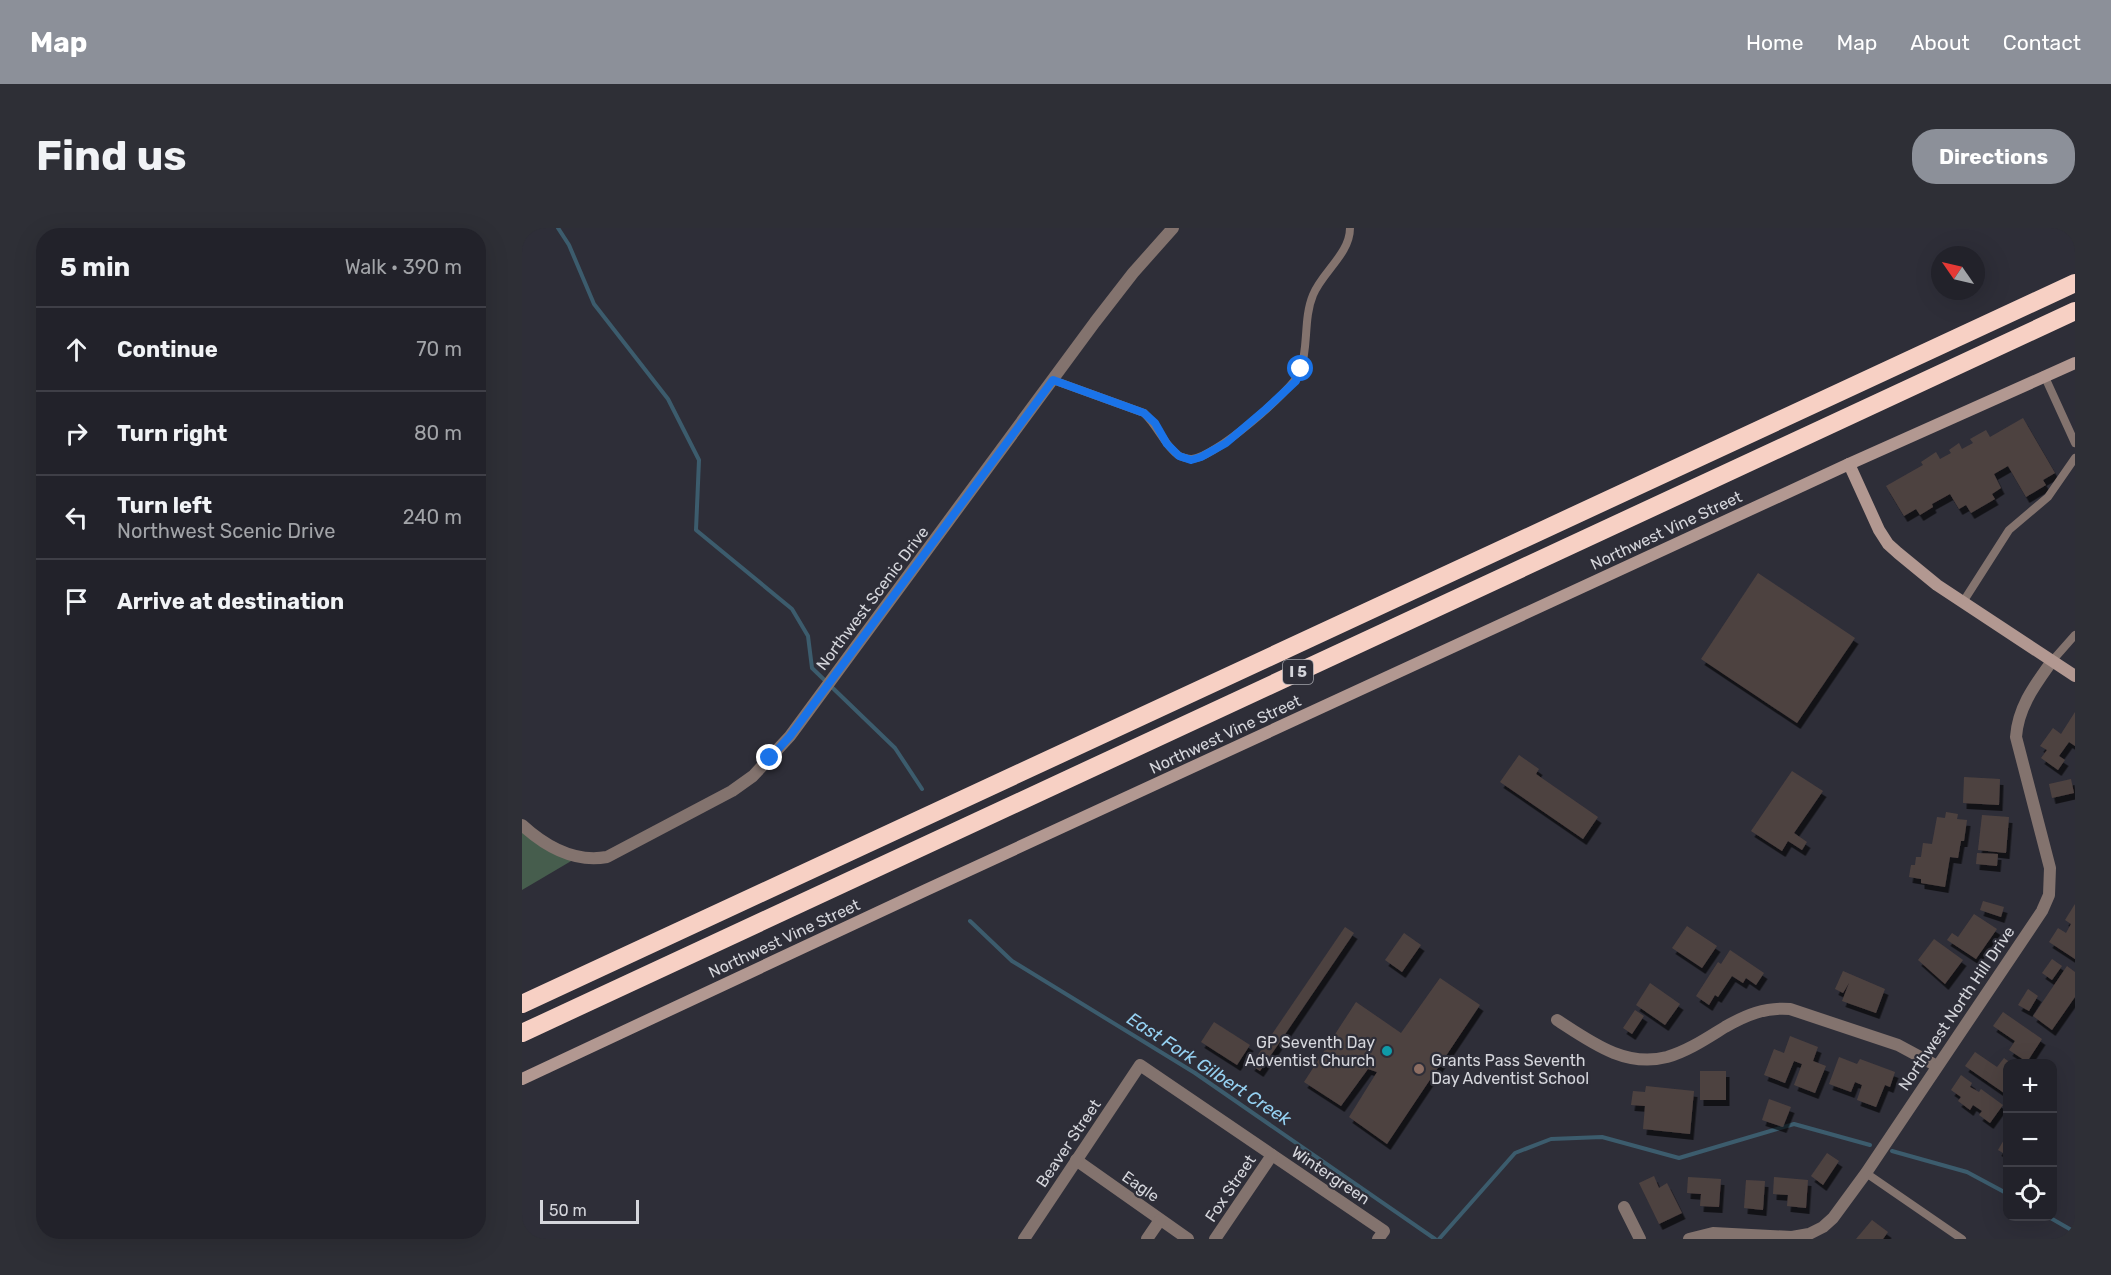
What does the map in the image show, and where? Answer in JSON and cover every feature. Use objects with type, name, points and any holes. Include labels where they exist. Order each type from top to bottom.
[{"type":"highway","name":"I 5","points":[[522,1005],[2075,283]]},
{"type":"highway","name":"I 5","points":[[522,1033],[2075,311]]},
{"type":"street","name":"Northwest Scenic Drive","points":[[522,825],[567,855],[591,860],[607,857],[732,791],[753,776],[790,736],[1133,273],[1173,228]]},
{"type":"street","name":"Northwest Vine Street","points":[[522,1079],[1849,464],[2075,363]]},
{"type":"street","points":[[1849,464],[1888,544],[1911,566],[2075,676]]},
{"type":"street","name":"Northwest North Hill Drive","points":[[1689,1239],[1713,1233],[1792,1237],[1809,1234],[1823,1227],[1833,1218],[1866,1173],[2042,911],[2049,895],[2050,868],[2016,737],[2017,722],[2022,708],[2052,661]]},
{"type":"street","points":[[1557,1020],[1599,1047],[1619,1056],[1635,1060],[1650,1060],[1668,1057],[1685,1050],[1740,1019],[1774,1008],[1790,1010],[1898,1045],[1937,1066]]},
{"type":"street","name":"Wintergreen","points":[[1140,1065],[1272,1155],[1381,1235]]},
{"type":"street","name":"Beaver Street","points":[[1024,1239],[1140,1065]]},
{"type":"street","name":"Fox Street","points":[[1215,1239],[1272,1155]]},
{"type":"street","name":"Eagle","points":[[1076,1160],[1188,1239]]},
{"type":"street","points":[[1624,1207],[1640,1239]]},
{"type":"street","points":[[1147,1239],[1160,1220]]},
{"type":"lane","points":[[1053,380],[1144,413],[1155,423],[1167,444],[1179,456],[1191,460],[1201,457],[1226,443],[1296,381],[1301,369],[1308,309],[1314,293],[1346,246],[1350,228]]},
{"type":"lane","points":[[2044,375],[2075,443]]},
{"type":"lane","points":[[1963,602],[2009,530],[2048,497],[2075,458]]},
{"type":"lane","points":[[2052,661],[2075,635]]},
{"type":"lane","points":[[1866,1173],[1962,1239]]},
{"type":"green space","points":[[522,823],[578,857],[522,890]]},
{"type":"building","points":[[2023,418],[2055,473],[2043,480],[2046,485],[2026,497],[2008,466],[1994,474],[2001,488],[1992,494],[1995,499],[1971,513],[1966,505],[1959,509],[1950,494],[1932,504],[1933,507],[1920,515],[1916,509],[1904,516],[1886,486],[1923,465],[1921,462],[1936,452],[1940,459],[1951,453],[1949,450],[1959,443],[1962,449],[1973,443],[1970,439],[1986,430],[1990,437]]},
{"type":"building","points":[[1758,573],[1855,638],[1797,723],[1701,659]]},
{"type":"building","points":[[2075,712],[2075,746],[2069,742],[2059,756],[2065,760],[2058,770],[2041,758],[2047,750],[2040,746],[2053,728],[2061,734]]},
{"type":"building","points":[[1519,755],[1539,769],[1536,774],[1598,817],[1583,839],[1500,782]]},
{"type":"building","points":[[1792,771],[1823,791],[1794,833],[1807,842],[1802,850],[1788,841],[1782,851],[1751,831]]},
{"type":"building","points":[[1964,777],[2000,779],[1999,805],[1963,803]]},
{"type":"building","points":[[2071,779],[2074,793],[2052,798],[2049,784]]},
{"type":"building","points":[[1946,812],[1958,814],[1957,819],[1967,820],[1964,841],[1961,841],[1958,858],[1950,857],[1945,887],[1921,883],[1921,879],[1909,877],[1911,865],[1915,865],[1916,857],[1921,857],[1923,843],[1932,844],[1937,817],[1945,818]]},
{"type":"building","points":[[1982,815],[2009,817],[2006,853],[1978,850]]},
{"type":"building","points":[[1977,853],[1998,854],[1997,866],[1976,864]]},
{"type":"building","points":[[1983,901],[2004,907],[2001,917],[1980,910]]},
{"type":"building","points":[[2075,904],[2075,959],[2049,942],[2058,928],[2066,933],[2071,924],[2065,920]]},
{"type":"building","points":[[1974,914],[1997,929],[1976,959],[1947,940],[1952,933],[1958,937]]},
{"type":"building","points":[[1687,926],[1717,946],[1702,968],[1672,948]]},
{"type":"building","points":[[1345,927],[1354,933],[1260,1071],[1251,1065]]},
{"type":"building","points":[[1404,933],[1421,945],[1402,972],[1385,960]]},
{"type":"building","points":[[1934,939],[1963,960],[1945,984],[1918,960]]},
{"type":"building","points":[[1730,950],[1764,973],[1756,985],[1746,978],[1743,983],[1732,976],[1718,997],[1715,995],[1709,1005],[1696,996],[1718,962],[1721,964]]},
{"type":"building","points":[[2052,959],[2062,966],[2052,980],[2042,973]]},
{"type":"building","points":[[2067,966],[2075,972],[2075,997],[2052,1030],[2033,1016]]},
{"type":"building","points":[[1843,971],[1885,989],[1876,1013],[1842,1001],[1849,983],[1843,993],[1835,989]]},
{"type":"building","name":"GP Seventh Day Adventist Church","points":[[1440,978],[1480,1005],[1387,1144],[1349,1117],[1377,1072],[1368,1069],[1341,1106],[1304,1082],[1356,1002],[1401,1033]]},
{"type":"building","points":[[1650,983],[1680,1004],[1665,1025],[1636,1005]]},
{"type":"building","points":[[2028,989],[2038,996],[2029,1011],[2018,1005]]},
{"type":"building","points":[[1635,1010],[1644,1016],[1632,1034],[1623,1028]]},
{"type":"building","points":[[2003,1012],[2042,1039],[2029,1059],[2022,1059],[2009,1050],[2015,1041],[1993,1026]]},
{"type":"building","points":[[1214,1022],[1250,1045],[1237,1065],[1201,1042]]},
{"type":"building","points":[[1790,1036],[1818,1047],[1813,1061],[1826,1066],[1815,1093],[1794,1085],[1802,1064],[1794,1061],[1785,1083],[1764,1075],[1774,1049],[1784,1053]]},
{"type":"building","points":[[1975,1052],[1997,1067],[2003,1059],[2003,1092],[1965,1066]]},
{"type":"building","points":[[1839,1057],[1857,1064],[1860,1059],[1895,1072],[1890,1087],[1885,1085],[1876,1107],[1857,1100],[1862,1085],[1855,1082],[1851,1092],[1829,1084]]},
{"type":"building","points":[[1700,1071],[1726,1071],[1726,1100],[1700,1100]]},
{"type":"building","points":[[1961,1075],[1972,1083],[1970,1087],[1979,1092],[1981,1089],[2003,1105],[1990,1123],[1979,1115],[1982,1111],[1973,1105],[1970,1110],[1958,1101],[1961,1097],[1951,1090]]},
{"type":"building","points":[[1646,1086],[1694,1091],[1690,1134],[1643,1129],[1645,1106],[1631,1105],[1633,1091],[1645,1092]]},
{"type":"building","points":[[1769,1099],[1791,1107],[1783,1127],[1762,1120]]},
{"type":"building","points":[[2003,1142],[2003,1153],[1998,1150]]},
{"type":"building","points":[[1827,1153],[1839,1161],[1823,1185],[1811,1176]]},
{"type":"building","points":[[1654,1176],[1659,1188],[1667,1183],[1682,1213],[1659,1224],[1639,1183]]},
{"type":"building","points":[[1688,1177],[1721,1179],[1719,1207],[1700,1206],[1701,1194],[1687,1193]]},
{"type":"building","points":[[1774,1177],[1808,1180],[1806,1208],[1787,1206],[1788,1195],[1773,1194]]},
{"type":"building","points":[[1746,1180],[1765,1181],[1763,1210],[1744,1208]]},
{"type":"building","points":[[1872,1220],[1888,1232],[1883,1239],[1856,1239]]},
{"type":"waterway","name":"East Fork Gilbert Creek","points":[[558,228],[569,245],[594,304],[668,399],[699,460],[696,530],[792,609],[808,636],[812,668],[895,748],[922,789]]},
{"type":"waterway","name":"East Fork Gilbert Creek","points":[[970,921],[1012,961],[1195,1073],[1435,1239]]},
{"type":"waterway","points":[[1439,1239],[1515,1153],[1551,1139],[1602,1137],[1679,1158],[1794,1124],[1870,1145]]},
{"type":"waterway","points":[[1892,1151],[1967,1172],[2003,1191]]},
{"type":"waterway","points":[[2056,1221],[2075,1232]]},
{"type":"place","name":"GP Seventh Day Adventist Church","points":[[1387,1051]]},
{"type":"place","name":"Grants Pass Seventh Day Adventist School","points":[[1419,1069]]},
{"type":"route","points":[[770,758],[790,736],[1053,380],[1144,413],[1155,423],[1167,444],[1179,456],[1191,460],[1226,443],[1296,381],[1301,369]]}]
